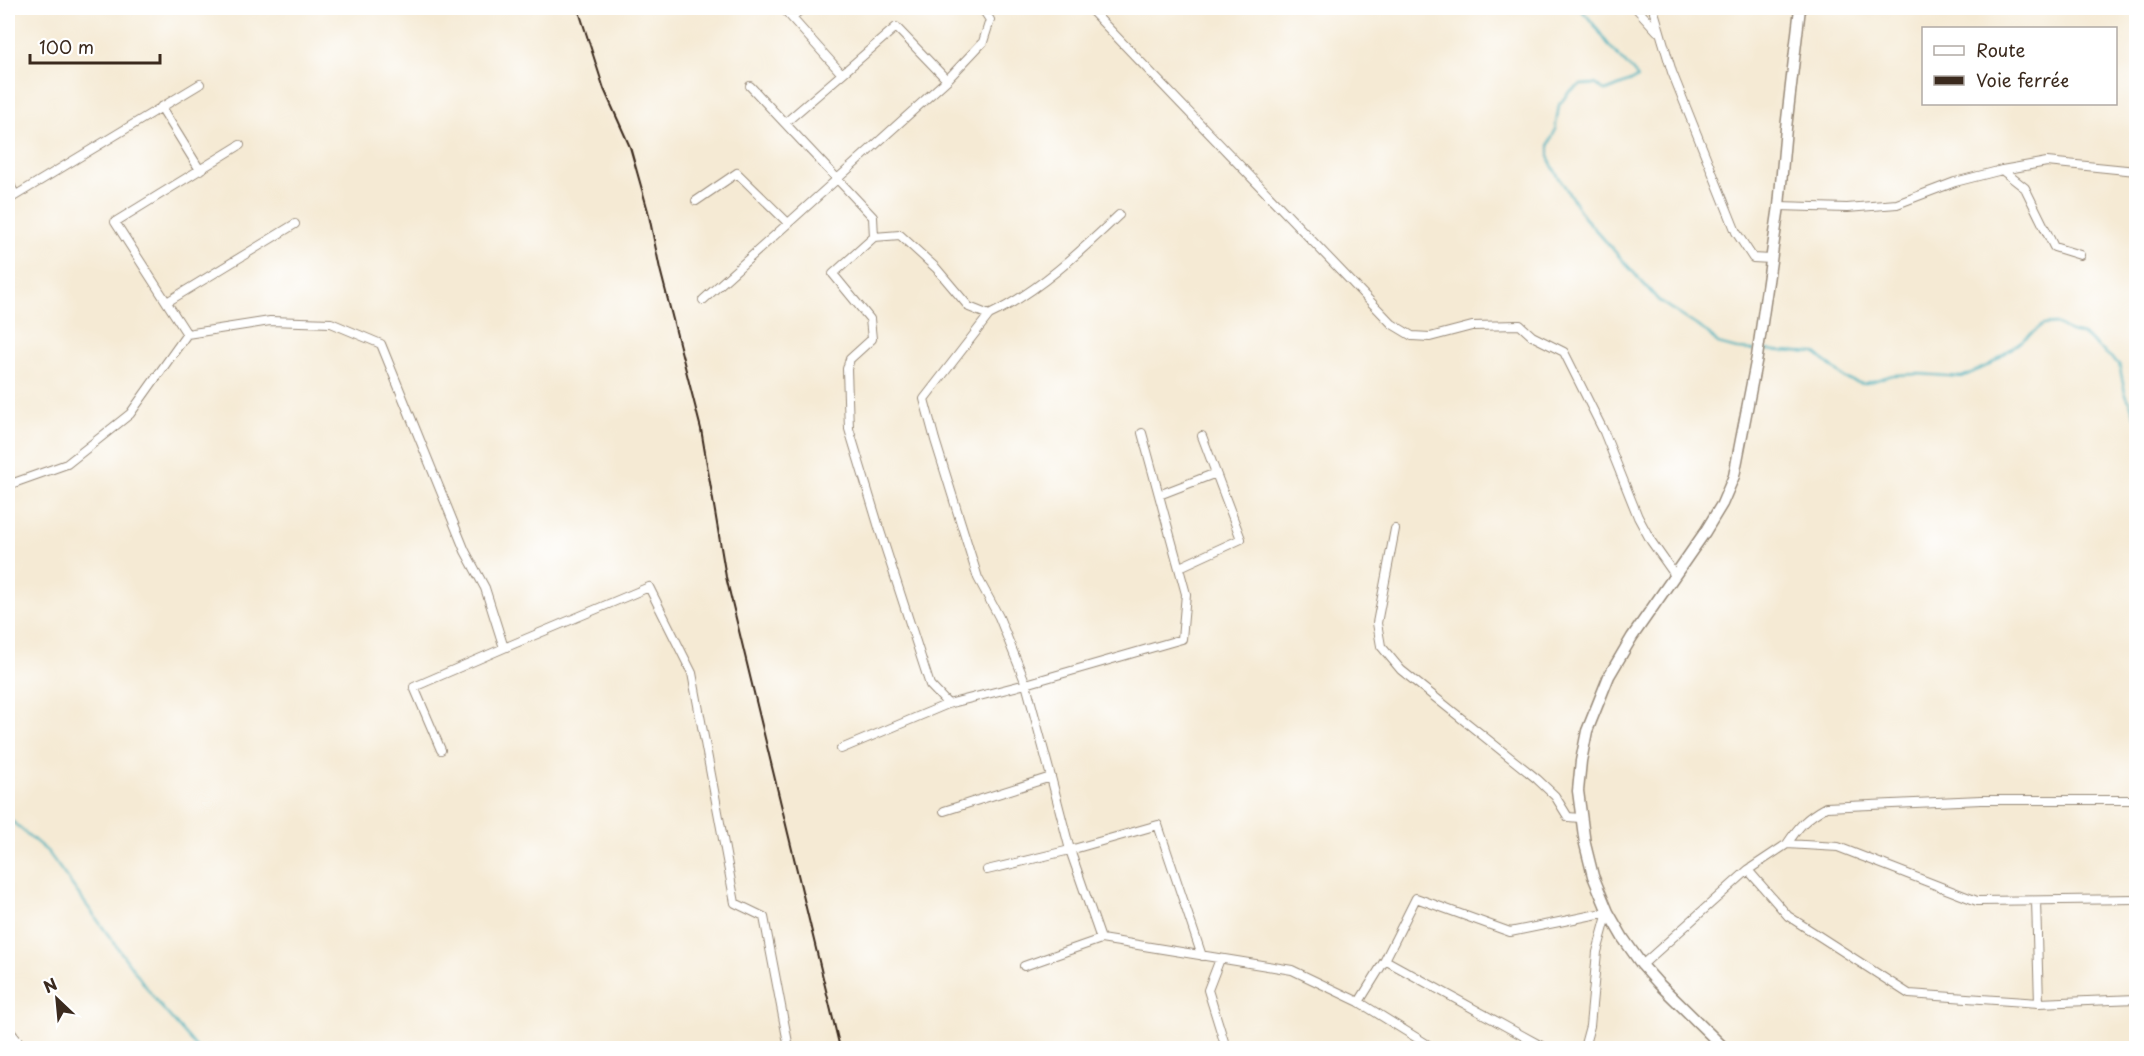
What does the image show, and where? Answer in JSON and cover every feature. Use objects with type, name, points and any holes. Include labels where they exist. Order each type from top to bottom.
[{"type":"main road","points":[[8,1032],[21,1048]]},
{"type":"street","points":[[783,8],[842,74]]},
{"type":"street","points":[[792,17],[803,8]]},
{"type":"street","points":[[703,300],[947,80],[983,42],[990,20],[982,8]]},
{"type":"street","points":[[1089,8],[1392,324],[1412,336],[1430,337],[1472,326],[1520,325],[1532,336],[1564,352],[1604,432],[1638,517],[1651,541],[1675,575]]},
{"type":"street","points":[[1636,8],[1658,32]]},
{"type":"street","points":[[1653,8],[1658,32],[1672,72],[1736,232],[1753,258],[1771,259]]},
{"type":"street","points":[[1724,1048],[1642,965],[1608,912],[1593,876],[1580,818],[1578,791],[1587,731],[1614,666],[1706,532],[1734,476],[1757,357],[1779,206],[1800,8]]},
{"type":"street","points":[[785,123],[896,27],[947,80]]},
{"type":"street","points":[[8,180],[11,197],[200,84]]},
{"type":"street","points":[[750,86],[873,217],[874,237]]},
{"type":"street","points":[[161,107],[200,170]]},
{"type":"street","points":[[187,334],[115,222],[240,145]]},
{"type":"street","points":[[1779,206],[1847,208],[1897,204],[1955,182],[2047,162],[2136,171]]},
{"type":"street","points":[[2002,170],[2025,188],[2054,247],[2080,255]]},
{"type":"street","points":[[696,201],[737,173],[788,223]]},
{"type":"street","points":[[1101,939],[1070,850],[1026,684],[999,617],[978,578],[924,399],[989,315],[1010,305],[1047,278],[1119,215]]},
{"type":"street","points":[[167,302],[295,224]]},
{"type":"street","points":[[948,704],[930,685],[849,429],[847,369],[850,359],[872,339],[870,319],[832,274],[874,237],[900,235],[936,268],[969,307],[989,315]]},
{"type":"street","points":[[8,485],[67,464],[130,414],[187,334],[270,321],[331,323],[381,344],[465,551],[485,588],[504,648]]},
{"type":"street","points":[[841,749],[948,704],[1182,639],[1186,594],[1142,433]]},
{"type":"street","points":[[1180,567],[1241,539],[1202,436]]},
{"type":"street","points":[[1159,495],[1216,473]]},
{"type":"street","points":[[1395,529],[1377,623],[1380,646],[1401,670],[1537,779],[1555,796],[1568,817],[1580,818]]},
{"type":"street","points":[[441,750],[414,687],[649,587],[692,673],[735,903],[764,917],[789,1048]]},
{"type":"street","points":[[944,811],[1051,777]]},
{"type":"street","points":[[1642,965],[1748,870],[1787,844],[1800,824],[1808,817],[1826,807],[1981,800],[2136,800]]},
{"type":"street","points":[[987,870],[1158,825],[1202,956]]},
{"type":"street","points":[[1787,844],[1838,847],[1977,901],[2136,898]]},
{"type":"street","points":[[1748,870],[1788,916],[1909,994],[2039,1004],[2136,999]]},
{"type":"street","points":[[1359,1002],[1385,960],[1416,898],[1510,932],[1608,912]]},
{"type":"street","points":[[2036,901],[2039,1004]]},
{"type":"street","points":[[1584,1048],[1590,1026],[1597,952],[1608,912]]},
{"type":"street","points":[[1024,966],[1101,939],[1292,970],[1359,1002],[1433,1048]]},
{"type":"street","points":[[1220,959],[1208,990],[1226,1048]]},
{"type":"street","points":[[1385,960],[1545,1048]]},
{"type":"waterway","points":[[1579,8],[1638,78],[1606,91],[1595,84],[1581,85],[1569,92],[1559,105],[1555,131],[1549,144],[1549,159],[1555,171],[1584,217],[1659,301],[1708,333],[1718,344],[1737,349],[1754,350]]},
{"type":"waterway","points":[[1763,350],[1815,353],[1846,379],[1863,384],[1893,375],[1962,377],[1989,365],[2043,325],[2056,324],[2070,332],[2083,335],[2119,364],[2125,392],[2136,417]]},
{"type":"waterway","points":[[8,818],[48,852],[157,1002],[197,1048]]},
{"type":"railway","points":[[578,8],[604,89],[630,147],[648,211],[660,269],[701,429],[726,577],[840,1048]]}]
